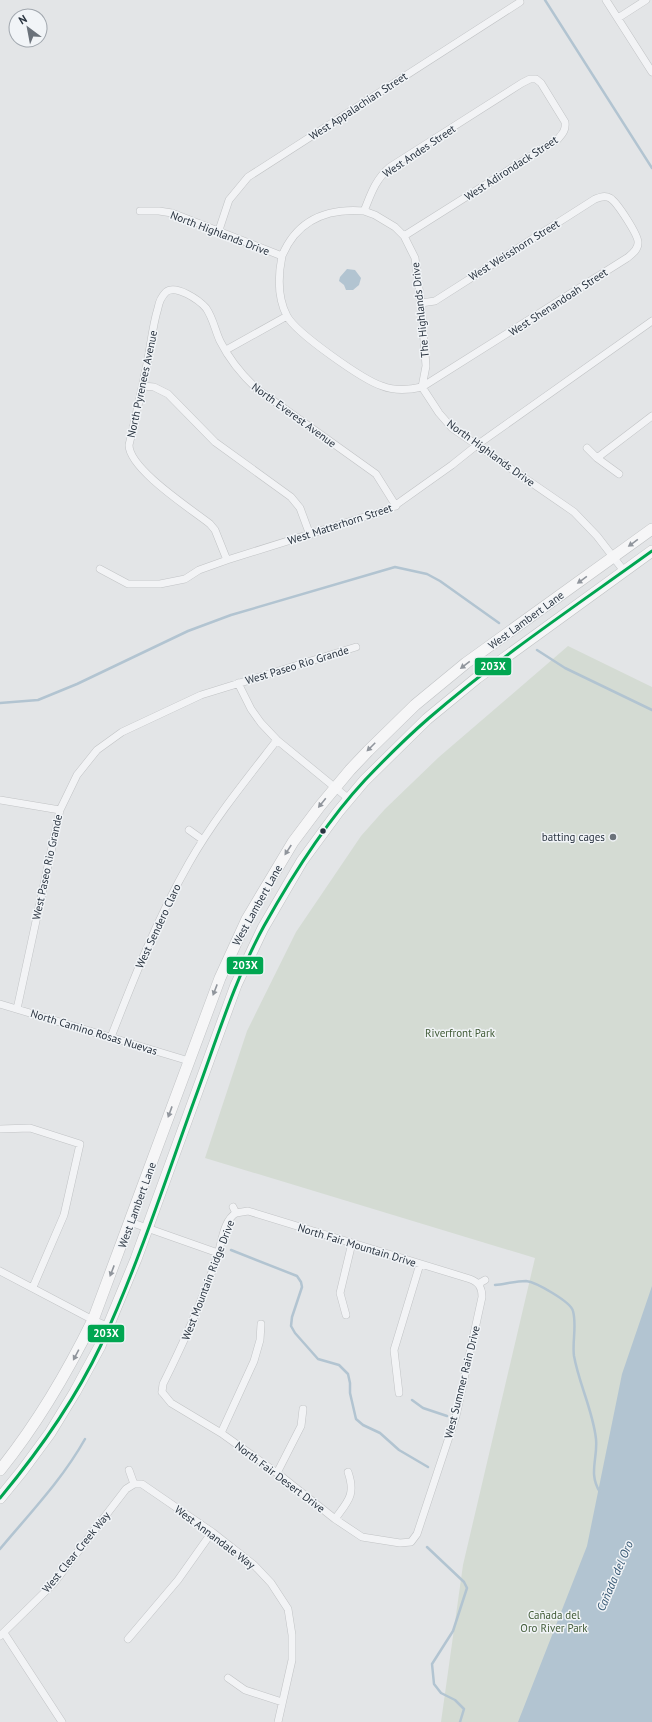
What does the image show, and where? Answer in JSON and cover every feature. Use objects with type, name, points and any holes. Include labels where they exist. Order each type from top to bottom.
[{"type":"main road","name":"West Lambert Lane","points":[[0,1470],[48,1403],[73,1360],[93,1320],[220,978],[247,919],[293,842],[335,787],[368,751],[437,687],[466,663],[652,529]]},
{"type":"main road","name":"West Lambert Lane","points":[[0,1498],[37,1451],[63,1413],[89,1368],[109,1327],[147,1228],[218,1031],[245,964],[273,908],[302,861],[349,799],[398,746],[459,692],[652,551]]},
{"type":"street","points":[[606,0],[652,72]]},
{"type":"street","points":[[618,18],[646,0]]},
{"type":"street","name":"West Appalachian Street","points":[[219,230],[229,200],[248,176],[520,2]]},
{"type":"street","name":"West Andes Street","points":[[364,211],[375,184],[381,175],[390,167],[522,83],[530,79],[536,79]]},
{"type":"street","name":"West Adirondack Street","points":[[404,236],[558,139],[564,133],[565,122],[541,83],[536,79]]},
{"type":"street","name":"West Weisshorn Street","points":[[421,303],[435,300],[595,199],[606,196]]},
{"type":"street","name":"West Shenandoah Street","points":[[422,387],[634,253],[638,245],[638,237],[614,201],[606,196]]},
{"type":"street","points":[[282,256],[291,237],[302,227],[314,220],[328,213],[345,210],[364,211]]},
{"type":"street","name":"North Highlands Drive","points":[[140,211],[172,213],[219,230],[282,256],[278,282],[280,298],[287,316],[304,335],[375,383],[386,387],[410,390],[422,387],[452,428],[574,512],[590,528],[624,572]]},
{"type":"street","name":"The Highlands Drive","points":[[364,211],[385,220],[396,227],[404,236],[415,258],[421,303],[426,366],[422,387]]},
{"type":"street","name":"North Everest Avenue","points":[[168,291],[181,291],[205,306],[213,320],[215,330],[226,350],[246,379],[257,389],[376,474],[396,506]]},
{"type":"street","name":"North Pyrenees Avenue","points":[[168,291],[163,295],[158,309],[128,445],[129,451],[136,463],[170,494],[210,524],[215,530],[227,560]]},
{"type":"street","points":[[226,350],[287,316]]},
{"type":"street","name":"West Matterhorn Street","points":[[100,569],[128,584],[160,584],[185,579],[199,570],[227,560],[310,535],[396,506],[477,445],[652,321]]},
{"type":"street","points":[[142,386],[154,387],[168,394],[215,442],[291,497],[300,508],[310,535]]},
{"type":"street","points":[[597,458],[652,416]]},
{"type":"street","points":[[587,448],[597,458],[619,474]]},
{"type":"street","name":"West Paseo Rio Grande","points":[[16,1009],[60,810],[77,776],[97,750],[122,732],[201,695],[356,647]]},
{"type":"street","points":[[238,683],[255,716],[277,740],[349,799]]},
{"type":"street","name":"West Sendero Claro","points":[[111,1038],[148,942],[188,864],[230,801],[277,740]]},
{"type":"street","points":[[0,800],[60,810]]},
{"type":"street","points":[[189,830],[203,840]]},
{"type":"street","name":"North Camino Rosas Nuevas","points":[[0,1004],[189,1061]]},
{"type":"street","points":[[0,1129],[30,1128],[80,1144],[64,1215],[33,1287]]},
{"type":"street","name":"North Fair Mountain Drive","points":[[235,1210],[248,1211],[470,1279],[479,1285]]},
{"type":"street","name":"West Mountain Ridge Drive","points":[[159,1393],[190,1328],[208,1284],[228,1222],[235,1210]]},
{"type":"street","points":[[130,1222],[218,1253]]},
{"type":"street","points":[[346,1315],[340,1292],[352,1243]]},
{"type":"street","points":[[399,1393],[394,1350],[420,1264]]},
{"type":"street","points":[[0,1271],[109,1327]]},
{"type":"street","points":[[479,1285],[485,1280]]},
{"type":"street","name":"West Summer Rain Drive","points":[[409,1544],[417,1534],[456,1416],[482,1297],[479,1285]]},
{"type":"street","points":[[220,1433],[254,1361],[260,1340],[261,1324]]},
{"type":"street","name":"North Fair Desert Drive","points":[[159,1393],[171,1403],[220,1433],[277,1473],[335,1519],[362,1537],[409,1544]]},
{"type":"street","points":[[277,1473],[301,1426],[303,1410]]},
{"type":"street","points":[[129,1470],[134,1484]]},
{"type":"street","points":[[335,1519],[347,1503],[352,1491],[352,1484],[348,1472]]},
{"type":"street","name":"West Annandale Way","points":[[134,1484],[139,1483],[145,1486],[212,1532],[254,1565],[271,1583],[288,1609],[292,1635],[292,1660],[278,1722]]},
{"type":"street","name":"West Clear Creek Way","points":[[2,1635],[53,1584],[123,1492],[128,1486],[134,1484]]},
{"type":"street","points":[[128,1639],[178,1580],[212,1532]]},
{"type":"street","points":[[2,1635],[62,1722]]},
{"type":"street","points":[[228,1678],[245,1690],[282,1702]]},
{"type":"green space","name":"Riverfront Park","points":[[568,646],[652,687],[652,1722],[441,1722],[463,1565],[535,1258],[205,1158],[247,1031],[296,932],[361,836],[385,809],[439,757]]},
{"type":"water","points":[[347,269],[355,270],[361,278],[359,285],[353,290],[346,290],[344,285],[339,281],[340,277]]},
{"type":"water","name":"Cañada del Oro","points":[[652,1286],[652,1722],[518,1722],[587,1546],[622,1374]]},
{"type":"waterway","points":[[545,0],[652,168]]},
{"type":"waterway","points":[[0,703],[38,700],[77,684],[188,631],[231,615],[395,567],[427,574],[440,581],[499,623]]},
{"type":"waterway","points":[[537,650],[565,668],[652,710]]},
{"type":"waterway","points":[[231,1250],[297,1276],[302,1287],[292,1317],[291,1326],[295,1333],[318,1359],[339,1365],[348,1374],[350,1393],[356,1419],[363,1425],[380,1433],[399,1450],[428,1467]]},
{"type":"waterway","points":[[495,1285],[522,1281],[531,1282],[560,1298],[571,1307],[575,1322],[574,1356],[596,1439],[594,1472],[596,1485],[600,1492]]},
{"type":"waterway","points":[[412,1400],[423,1408],[447,1416]]},
{"type":"waterway","points":[[0,1549],[56,1482],[85,1439]]},
{"type":"waterway","points":[[427,1547],[464,1582],[467,1588],[453,1631],[432,1664],[434,1684],[441,1693],[455,1700],[464,1709],[460,1722]]},
{"type":"transit line","name":"203X","points":[[0,1498],[29,1462],[68,1405],[80,1386],[101,1345],[128,1283],[220,1027],[245,965],[275,907],[298,868],[323,831],[350,796],[365,780],[396,748],[429,718],[483,674],[567,611],[652,551]]},
{"type":"place","name":"batting cages","points":[[613,837]]},
{"type":"park label","name":"Cañada del Oro River Park","points":[[554,1621]]}]
